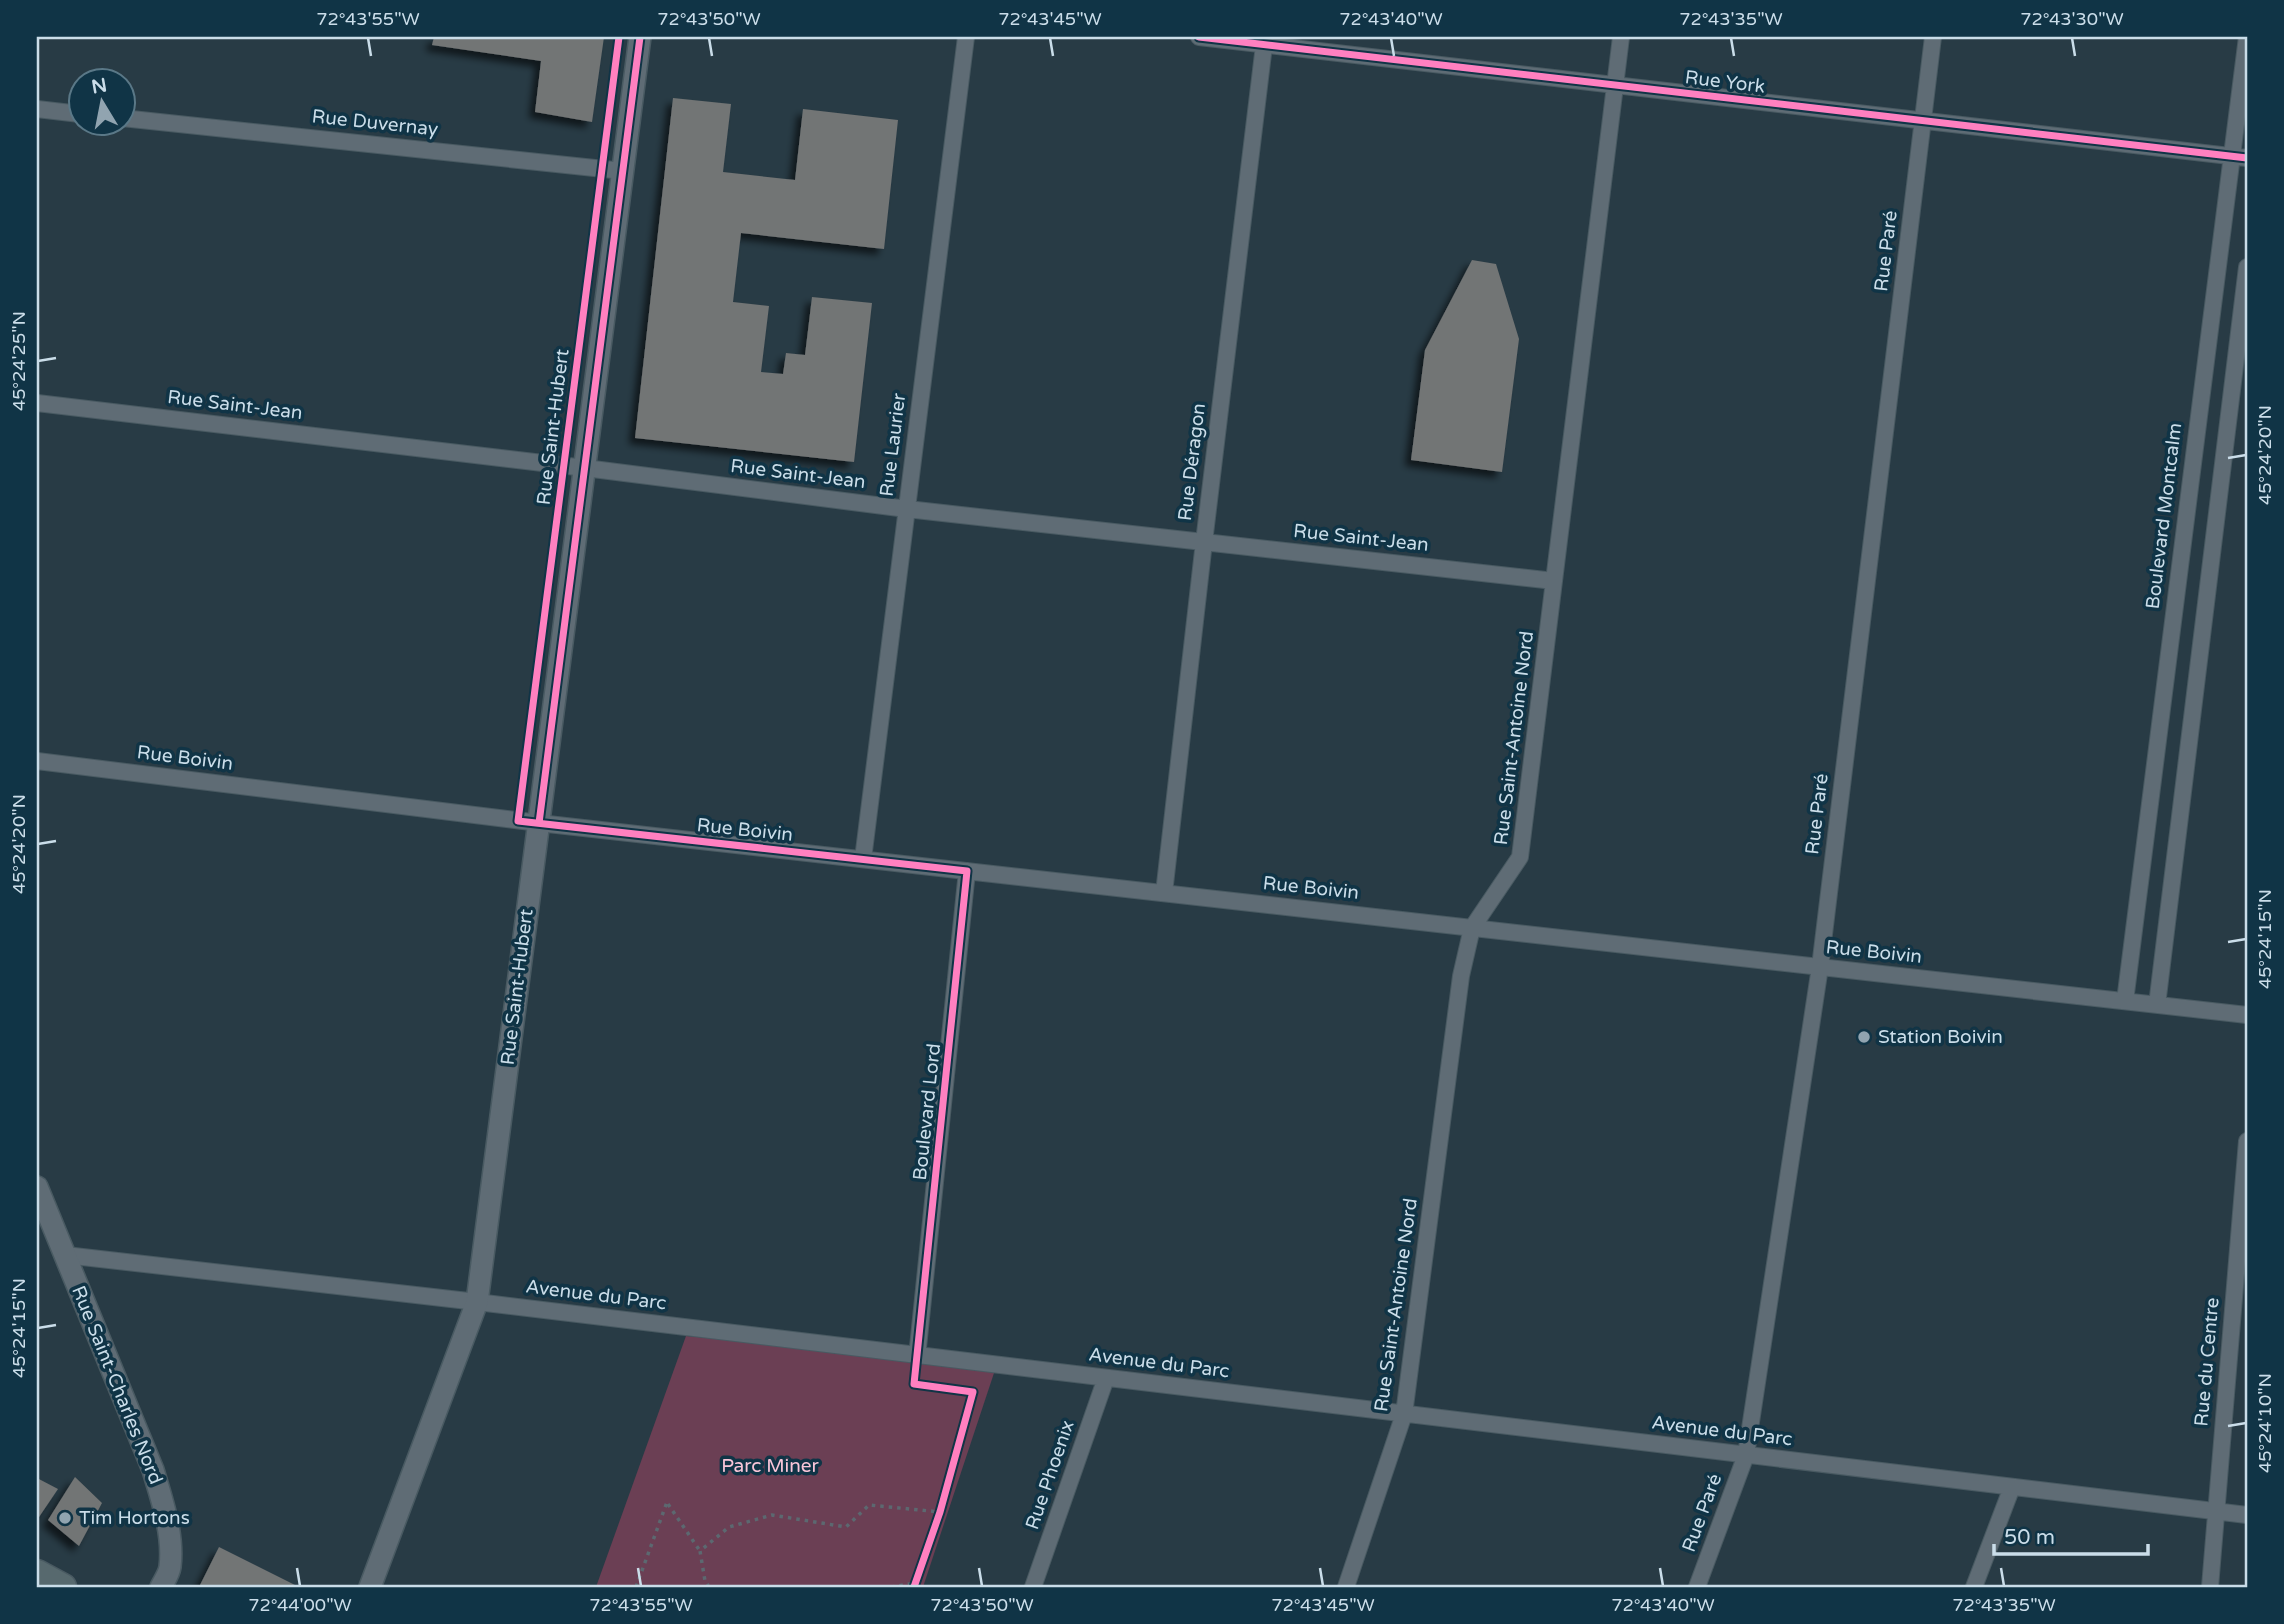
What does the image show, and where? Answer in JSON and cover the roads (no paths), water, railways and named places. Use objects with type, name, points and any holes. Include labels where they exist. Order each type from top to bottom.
[{"type":"main road","points":[[37,1573],[62,1587]]},
{"type":"street","name":"Rue Saint-Hubert","points":[[370,1587],[477,1302],[640,37]]},
{"type":"street","name":"Rue Laurier","points":[[863,859],[966,37]]},
{"type":"street","name":"Rue York","points":[[1199,37],[1265,41],[1616,85],[2239,157]]},
{"type":"street","name":"Rue Saint-Antoine Nord","points":[[1346,1587],[1404,1414],[1461,976],[1472,928],[1520,857],[1621,37]]},
{"type":"street","name":"Rue Paré","points":[[1697,1587],[1746,1455],[1820,967],[1933,37]]},
{"type":"street","name":"Boulevard Montcalm","points":[[2125,1001],[2239,157],[2247,37]]},
{"type":"street","name":"Rue Déragon","points":[[1164,893],[1265,41]]},
{"type":"street","points":[[37,109],[66,112]]},
{"type":"street","name":"Rue Duvernay","points":[[136,119],[623,171]]},
{"type":"street","points":[[2157,1005],[2247,267]]},
{"type":"street","name":"Rue Saint-Jean","points":[[37,403],[906,509],[1554,581]]},
{"type":"street","name":"Rue Boivin","points":[[37,761],[539,823],[2247,1015]]},
{"type":"street","name":"Boulevard Lord","points":[[917,1357],[967,871]]},
{"type":"street","name":"Rue du Centre","points":[[2210,1587],[2247,1140]]},
{"type":"street","name":"Rue Saint-Charles Nord","points":[[37,1187],[153,1470],[165,1513],[170,1546],[170,1569],[161,1587]]},
{"type":"street","name":"Avenue du Parc","points":[[65,1255],[2247,1515]]},
{"type":"street","name":"Rue Phoenix","points":[[1033,1587],[1106,1378]]},
{"type":"street","points":[[1974,1587],[2012,1487]]},
{"type":"place","name":"Station Boivin","points":[[1864,1037]]},
{"type":"place","name":"Tim Hortons","points":[[65,1518]]},
{"type":"park label","name":"Parc Miner","points":[[770,1466]]}]
